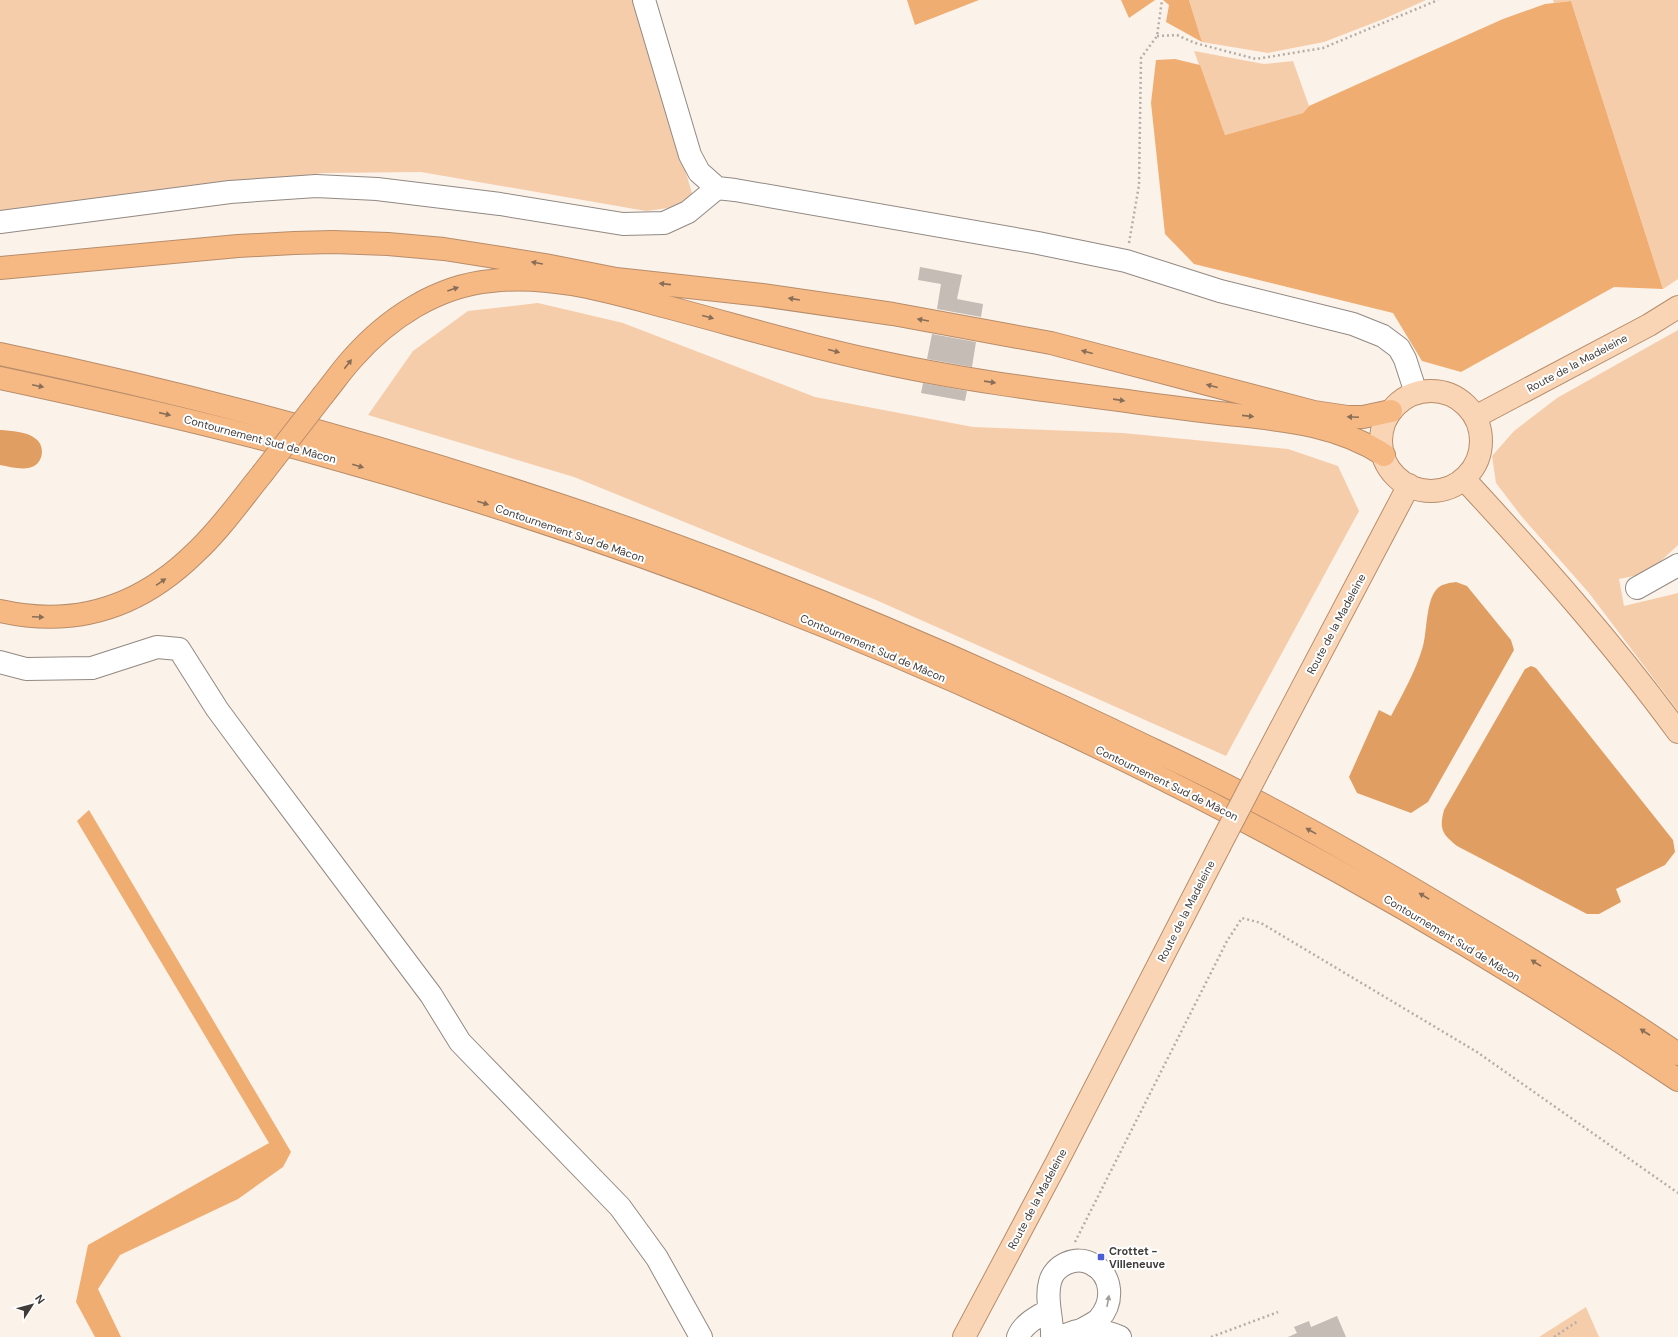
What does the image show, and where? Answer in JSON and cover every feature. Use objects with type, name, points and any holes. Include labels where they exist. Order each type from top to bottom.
[{"type":"highway","points":[[0,268],[238,246],[294,243],[333,242],[388,244],[444,249],[537,264],[616,279],[770,296],[893,314],[1051,343],[1314,412],[1348,417],[1363,417],[1391,411]]},
{"type":"highway","points":[[0,611],[34,617],[73,616],[113,607],[131,600],[164,580],[212,536],[352,358],[375,336],[391,323],[434,296],[461,286],[489,281],[538,280],[603,290],[870,360],[952,376],[1178,409],[1310,424],[1349,436],[1363,442],[1384,455]]},
{"type":"highway","name":"Contournement Sud de Mâcon","points":[[0,354],[204,401],[350,440],[454,471],[554,503],[691,551],[869,620],[1034,693],[1251,798],[1413,889],[1497,939],[1678,1054]]},
{"type":"highway","name":"Contournement Sud de Mâcon","points":[[0,378],[206,424],[324,455],[443,490],[556,527],[700,578],[849,637],[1037,719],[1229,812],[1382,897],[1494,962],[1678,1080]]},
{"type":"main road","name":"Route de la Madeleine","points":[[1475,417],[1649,325],[1678,307]]},
{"type":"main road","points":[[1427,391],[1450,394],[1460,400],[1475,417],[1480,430],[1481,443],[1479,456],[1473,468],[1464,478],[1452,486],[1438,490],[1424,490],[1409,485],[1398,478],[1390,468],[1384,455],[1382,446],[1383,428],[1391,411],[1406,398],[1416,394],[1427,391]]},
{"type":"main road","points":[[1464,478],[1542,563],[1597,628],[1678,732]]},
{"type":"main road","name":"Route de la Madeleine","points":[[964,1337],[1409,485]]},
{"type":"street","points":[[644,0],[690,154],[699,172],[717,188],[1038,243],[1126,261],[1220,291],[1352,324],[1377,333],[1394,343],[1399,348],[1405,359],[1416,394]]},
{"type":"street","points":[[0,222],[230,192],[316,186],[377,188],[500,204],[623,224],[664,222],[688,212],[717,188]]},
{"type":"street","points":[[1637,588],[1678,565]]},
{"type":"street","points":[[0,662],[26,670],[92,668],[157,647],[179,649],[227,722],[431,995],[460,1042],[620,1207],[657,1258],[702,1337]]},
{"type":"street","points":[[1052,1337],[1048,1294],[1050,1281],[1054,1272],[1065,1262],[1082,1261],[1091,1263],[1102,1272],[1109,1287],[1109,1305],[1098,1320],[1084,1329],[1070,1333],[1063,1337]]},
{"type":"street","points":[[1018,1337],[1020,1331],[1034,1319],[1049,1310]]},
{"type":"street","points":[[1084,1329],[1109,1332],[1120,1337]]},
{"type":"path","points":[[1126,261],[1139,185],[1141,58],[1157,36],[1162,0]]},
{"type":"path","points":[[1157,36],[1177,35],[1195,43],[1256,59],[1323,48],[1438,0]]},
{"type":"path","points":[[1065,1262],[1227,941],[1242,918],[1261,923],[1477,1052],[1678,1193]]},
{"type":"path","points":[[1211,1337],[1278,1312]]},
{"type":"path","points":[[1554,1337],[1578,1321]]},
{"type":"shaded area","points":[[0,0],[636,0],[693,197],[668,208],[646,211],[421,172],[323,173],[0,214]]},
{"type":"shaded area","points":[[907,0],[979,0],[915,25]]},
{"type":"shaded area","points":[[1121,0],[1155,0],[1129,18]]},
{"type":"shaded area","points":[[1163,0],[1189,0],[1202,42],[1166,22],[1169,5]]},
{"type":"shaded area","points":[[1189,0],[1426,0],[1386,18],[1324,42],[1268,53],[1202,42]]},
{"type":"shaded area","points":[[1553,0],[1678,0],[1678,279],[1663,289],[1571,1],[1554,3]]},
{"type":"shaded area","points":[[1571,1],[1663,289],[1614,287],[1461,372],[1422,361],[1393,313],[1194,264],[1165,234],[1151,103],[1156,60],[1175,59],[1200,65],[1225,135],[1303,113],[1309,106],[1503,19],[1545,4]]},
{"type":"shaded area","points":[[1194,51],[1264,64],[1293,61],[1309,106],[1303,113],[1225,135]]},
{"type":"shaded area","points":[[538,303],[623,323],[815,397],[973,427],[1123,433],[1288,449],[1338,466],[1359,511],[1226,756],[876,600],[574,477],[368,415],[413,351],[468,311]]},
{"type":"shaded area","points":[[1678,330],[1678,545],[1648,573],[1619,579],[1624,606],[1678,593],[1678,711],[1589,593],[1522,517],[1496,483],[1492,456],[1514,431],[1557,398]]},
{"type":"shaded area","points":[[0,430],[23,433],[32,436],[38,441],[42,449],[42,453],[40,460],[36,465],[26,468],[19,468],[0,465]]},
{"type":"shaded area","points":[[1456,582],[1467,586],[1511,640],[1514,650],[1428,802],[1411,813],[1357,793],[1349,777],[1379,710],[1391,716],[1413,673],[1423,646],[1430,602],[1433,595],[1440,586],[1447,583]]},
{"type":"shaded area","points":[[1531,666],[1536,668],[1673,840],[1675,852],[1665,865],[1616,889],[1621,902],[1599,914],[1587,914],[1457,846],[1443,831],[1442,822],[1444,810],[1525,669]]},
{"type":"shaded area","points":[[89,810],[291,1152],[283,1167],[238,1199],[120,1255],[98,1289],[121,1337],[95,1337],[76,1302],[88,1245],[269,1143],[77,821]]},
{"type":"shaded area","points":[[1586,1307],[1599,1337],[1539,1337]]},
{"type":"building","points":[[920,267],[962,275],[957,299],[983,304],[981,317],[937,309],[941,284],[918,280]]},
{"type":"building","points":[[932,334],[976,342],[972,367],[927,359]]},
{"type":"building","points":[[923,383],[967,391],[965,401],[921,393]]},
{"type":"building","points":[[1337,1316],[1346,1337],[1288,1337],[1297,1333],[1294,1327],[1309,1321],[1311,1327]]},
{"type":"place","name":"Crottet - Villeneuve","points":[[1101,1257]]}]
